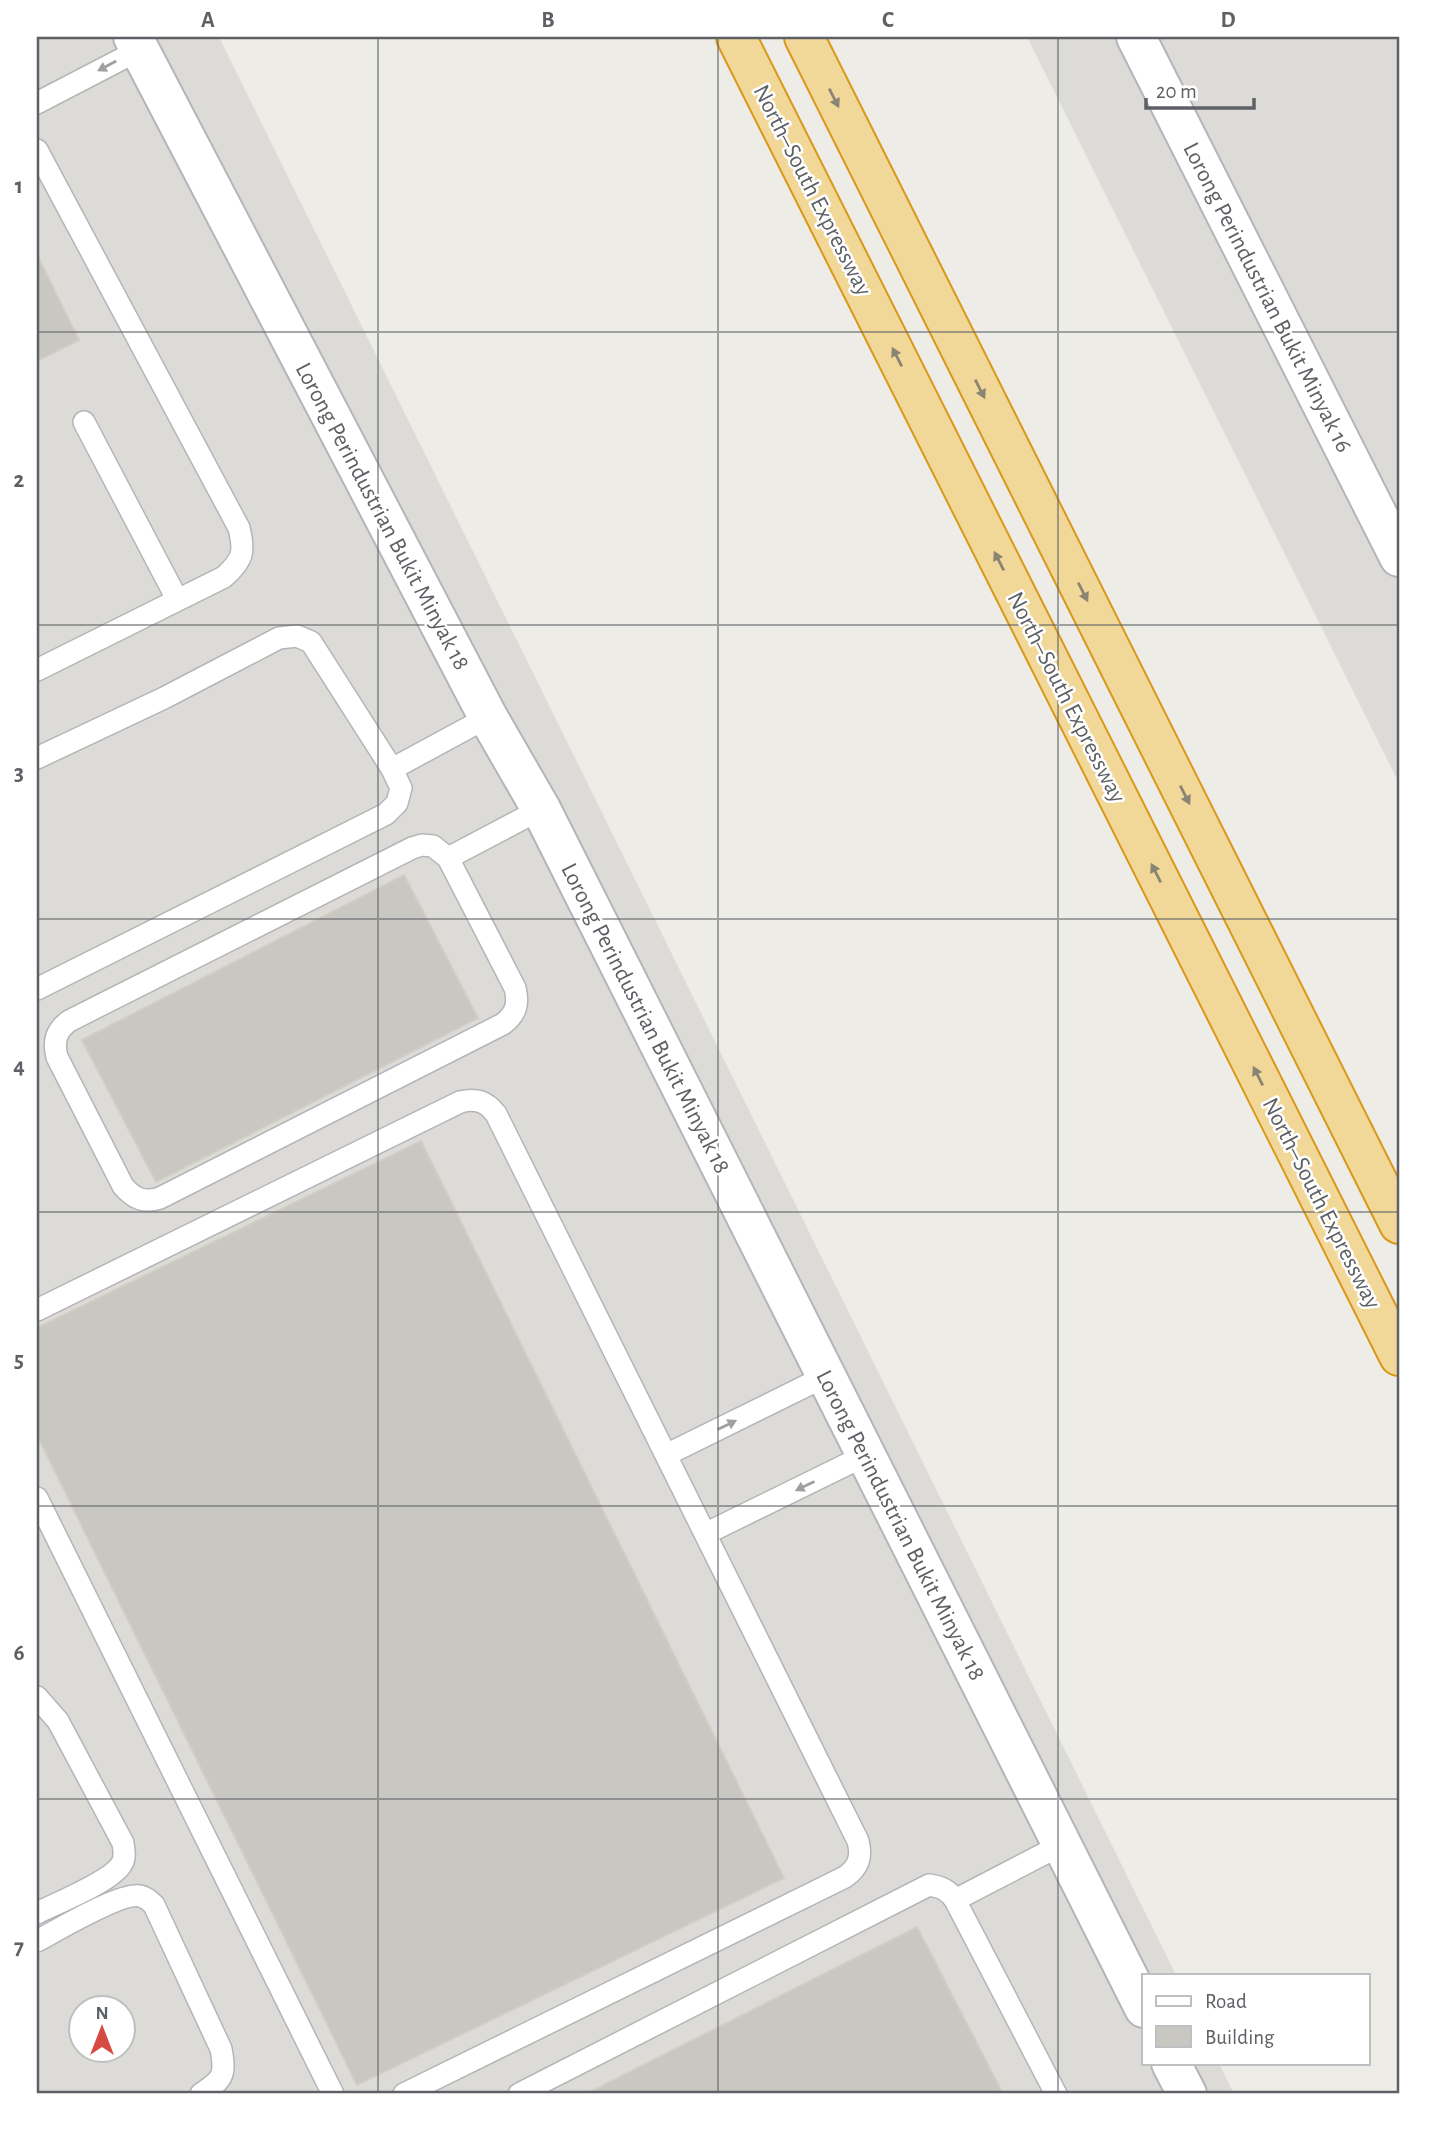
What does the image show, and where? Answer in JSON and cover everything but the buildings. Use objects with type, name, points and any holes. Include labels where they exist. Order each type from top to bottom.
[{"type":"highway","name":"North–South Expressway","points":[[736,37],[1399,1356]]},
{"type":"highway","points":[[804,37],[1399,1224]]},
{"type":"street","name":"Lorong Perindustrian Bukit Minyak 16","points":[[1136,37],[1399,557]]},
{"type":"street","name":"Lorong Perindustrian Bukit Minyak 18","points":[[136,43],[488,717],[541,809],[1142,2004]]},
{"type":"street","points":[[1172,2064],[1187,2094]]},
{"type":"lane","points":[[37,103],[136,43]]},
{"type":"lane","points":[[37,150],[239,528],[244,546],[238,564],[224,577],[37,670]]},
{"type":"lane","points":[[85,422],[177,599]]},
{"type":"lane","points":[[37,758],[164,698],[279,638],[297,636],[311,642],[392,769],[401,788],[397,803],[386,814],[37,989]]},
{"type":"lane","points":[[392,769],[488,717]]},
{"type":"lane","points":[[448,858],[541,809]]},
{"type":"lane","points":[[433,846],[448,858],[515,988],[518,999],[511,1018],[160,1198],[139,1200],[130,1194],[123,1186],[57,1057],[56,1037],[61,1028],[81,1015],[412,848],[433,846]]},
{"type":"lane","points":[[37,1310],[460,1102],[470,1099],[489,1106],[496,1114],[858,1841],[859,1862],[854,1871],[845,1877],[404,2094]]},
{"type":"lane","points":[[666,1455],[826,1376]]},
{"type":"lane","points":[[705,1534],[866,1455]]},
{"type":"lane","points":[[37,1498],[333,2094]]},
{"type":"lane","points":[[37,1697],[58,1721],[123,1843],[125,1857],[121,1866],[110,1877],[37,1913]]},
{"type":"lane","points":[[956,1900],[1061,1845]]},
{"type":"lane","points":[[519,2094],[929,1885],[940,1887],[956,1900],[1056,2094]]},
{"type":"lane","points":[[37,1941],[115,1901],[131,1896],[142,1896],[154,1905],[221,2049],[225,2070],[219,2082],[201,2094]]},
{"type":"shaded area","points":[[37,37],[219,37],[1176,1974],[1142,1974],[1142,2064],[1219,2064],[1234,2094],[37,2094]]},
{"type":"shaded area","points":[[1027,37],[1399,37],[1399,783]]}]
